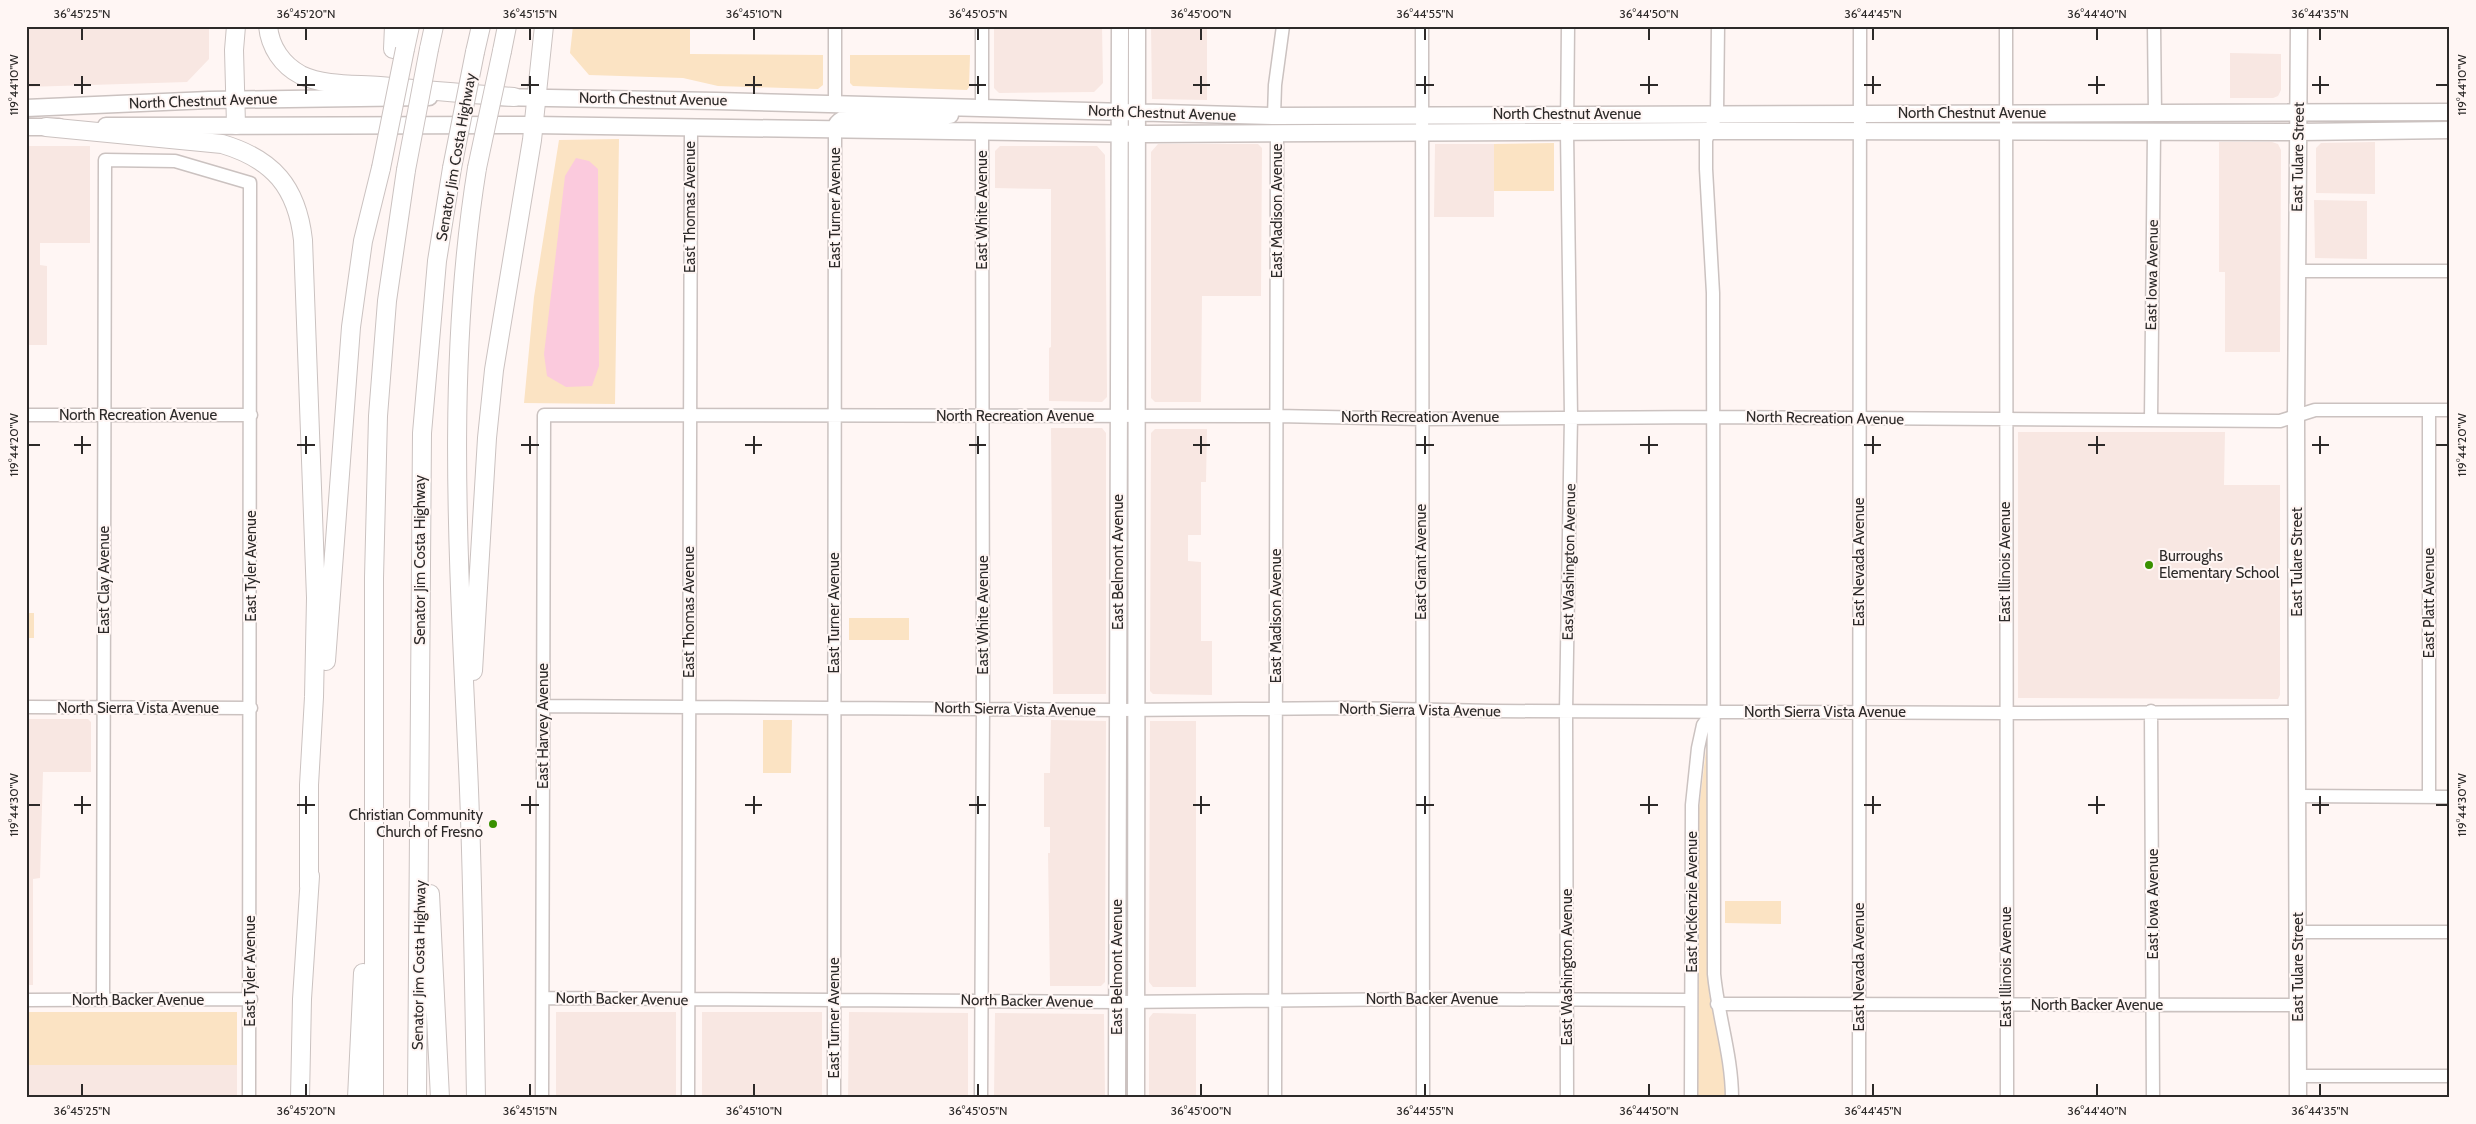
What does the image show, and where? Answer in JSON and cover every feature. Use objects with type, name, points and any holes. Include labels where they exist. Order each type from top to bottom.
[{"type":"highway","points":[[236,26],[234,50],[236,125]]},
{"type":"highway","points":[[268,26],[270,40],[280,58],[291,68],[310,78],[348,84],[514,97]]},
{"type":"highway","points":[[394,26],[399,49]]},
{"type":"highway","points":[[300,1098],[302,999],[343,415],[351,326],[363,241],[399,49],[410,26]]},
{"type":"highway","points":[[374,1098],[374,578],[378,416],[387,302],[406,170],[434,26]]},
{"type":"highway","name":"Senator Jim Costa Highway","points":[[417,1098],[422,434],[437,261],[452,168],[481,26]]},
{"type":"highway","points":[[476,1098],[468,766],[463,689],[457,404],[462,282],[477,168],[507,26]]},
{"type":"highway","points":[[468,766],[485,468],[494,370],[533,125],[544,26]]},
{"type":"highway","points":[[46,127],[222,144],[244,151],[267,164],[285,184],[297,210],[302,240],[316,588],[310,785],[310,887]]},
{"type":"highway","points":[[357,1098],[374,768]]},
{"type":"highway","points":[[420,768],[433,930],[440,1098]]},
{"type":"main road","name":"East Belmont Avenue","points":[[1117,1098],[1120,26]]},
{"type":"main road","name":"East Belmont Avenue","points":[[1136,1098],[1138,26]]},
{"type":"main road","name":"East Tulare Street","points":[[2298,1098],[2299,796],[2296,416],[2299,26]]},
{"type":"main road","name":"North Chestnut Avenue","points":[[26,108],[235,100],[536,97],[1274,116],[2450,112]]},
{"type":"main road","points":[[835,129],[836,124],[842,120],[854,117],[935,118],[982,108]]},
{"type":"main road","points":[[2080,132],[2098,124],[2148,122],[2155,114]]},
{"type":"main road","name":"North Chestnut Avenue","points":[[26,127],[533,125],[1137,134],[1710,131],[2299,132],[2450,130]]},
{"type":"street","points":[[835,26],[835,104]]},
{"type":"street","points":[[982,26],[982,108]]},
{"type":"street","points":[[1274,116],[1275,85],[1283,26]]},
{"type":"street","name":"East Grant Avenue","points":[[1422,26],[1421,710],[1424,999],[1423,1098]]},
{"type":"street","name":"East Washington Avenue","points":[[1567,1098],[1566,711],[1571,416],[1567,132],[1568,26]]},
{"type":"street","points":[[1710,131],[1717,113],[1718,26]]},
{"type":"street","name":"East Nevada Avenue","points":[[1859,1098],[1860,26]]},
{"type":"street","name":"East Illinois Avenue","points":[[2006,26],[2007,1098]]},
{"type":"street","points":[[2154,26],[2155,114]]},
{"type":"street","name":"East Thomas Avenue","points":[[688,1098],[691,127]]},
{"type":"street","name":"East Turner Avenue","points":[[834,1098],[835,129]]},
{"type":"street","name":"East McKenzie Avenue","points":[[1710,131],[1706,140],[1706,169],[1713,292],[1714,974],[1717,1004],[1730,1065],[1732,1098]]},
{"type":"street","name":"East Iowa Avenue","points":[[2151,419],[2154,132]]},
{"type":"street","name":"East White Avenue","points":[[981,1098],[983,707],[982,133]]},
{"type":"street","name":"East Madison Avenue","points":[[1275,1098],[1277,134]]},
{"type":"street","name":"East Clay Avenue","points":[[103,1000],[105,160]]},
{"type":"street","name":"East Tyler Avenue","points":[[105,160],[175,161],[250,183],[250,1098]]},
{"type":"street","points":[[2298,271],[2450,271]]},
{"type":"street","name":"North Recreation Avenue","points":[[544,415],[1277,416],[1421,419],[1713,416],[1860,419],[2280,421],[2315,410],[2450,410]]},
{"type":"street","name":"East Platt Avenue","points":[[2428,410],[2428,797]]},
{"type":"street","name":"North Recreation Avenue","points":[[26,415],[251,415]]},
{"type":"street","name":"East Harvey Avenue","points":[[542,1098],[544,415]]},
{"type":"street","name":"North Sierra Vista Avenue","points":[[543,706],[689,708],[983,707],[1118,710],[1276,708],[2006,713],[2151,711],[2297,712]]},
{"type":"street","name":"North Sierra Vista Avenue","points":[[26,708],[251,708]]},
{"type":"street","name":"East McKenzie Avenue","points":[[1692,1098],[1692,805],[1699,740],[1703,725],[1713,711]]},
{"type":"street","name":"East Iowa Avenue","points":[[2151,711],[2153,1098]]},
{"type":"street","points":[[2299,796],[2450,797]]},
{"type":"street","points":[[2299,932],[2450,932]]},
{"type":"street","name":"North Backer Avenue","points":[[543,998],[1118,1002],[1424,999],[1692,1000]]},
{"type":"street","name":"North Backer Avenue","points":[[26,1000],[251,999]]},
{"type":"street","name":"North Backer Avenue","points":[[1717,1004],[2298,1005]]},
{"type":"street","points":[[2298,1076],[2450,1076]]},
{"type":"shaded area","points":[[26,26],[209,26],[209,59],[187,82],[26,87]]},
{"type":"shaded area","points":[[573,26],[690,26],[690,54],[823,55],[823,85],[818,89],[718,86],[683,78],[589,75],[570,53]]},
{"type":"shaded area","points":[[994,26],[1102,26],[1103,83],[1094,92],[999,93],[994,88]]},
{"type":"shaded area","points":[[1151,26],[1207,26],[1207,100],[1152,99]]},
{"type":"shaded area","points":[[2230,53],[2281,54],[2281,90],[2278,96],[2273,98],[2230,98]]},
{"type":"shaded area","points":[[850,55],[970,55],[969,87],[967,90],[853,86],[850,83]]},
{"type":"shaded area","points":[[619,139],[615,404],[524,403],[534,297],[559,140]]},
{"type":"shaded area","points":[[2219,142],[2272,142],[2278,144],[2281,150],[2280,352],[2225,352],[2225,272],[2219,272]]},
{"type":"shaded area","points":[[2375,142],[2375,194],[2316,193],[2316,148],[2321,143]]},
{"type":"shaded area","points":[[1554,143],[1554,191],[1494,191],[1494,144]]},
{"type":"shaded area","points":[[1158,144],[1258,144],[1262,148],[1261,296],[1202,296],[1201,402],[1155,402],[1151,398],[1151,152]]},
{"type":"shaded area","points":[[1435,144],[1494,144],[1494,217],[1434,217]]},
{"type":"shaded area","points":[[26,146],[90,146],[90,243],[40,243],[40,265],[47,266],[47,345],[26,345]]},
{"type":"shaded area","points":[[1000,146],[1097,146],[1105,155],[1107,397],[1102,402],[1049,401],[1051,189],[995,188],[995,151]]},
{"type":"shaded area","points":[[576,158],[589,161],[598,169],[599,366],[592,386],[566,387],[547,376],[544,354],[565,176]]},
{"type":"shaded area","points":[[2314,200],[2367,201],[2367,259],[2315,258]]},
{"type":"shaded area","points":[[1051,428],[1102,428],[1106,433],[1106,694],[1053,694]]},
{"type":"shaded area","points":[[1155,429],[1207,429],[1206,482],[1201,482],[1201,535],[1188,535],[1188,561],[1201,562],[1201,641],[1212,641],[1212,695],[1153,694],[1150,691],[1151,433]]},
{"type":"shaded area","name":"Burroughs Elementary School","points":[[2018,432],[2225,432],[2224,485],[2280,485],[2280,695],[2278,699],[2018,698]]},
{"type":"shaded area","points":[[26,613],[34,613],[34,638],[26,638]]},
{"type":"shaded area","points":[[849,618],[909,618],[909,640],[849,640]]},
{"type":"shaded area","points":[[26,719],[88,719],[91,722],[91,772],[43,772],[40,878],[33,879],[33,985],[26,985]]},
{"type":"shaded area","points":[[763,720],[792,720],[791,773],[763,773]]},
{"type":"shaded area","points":[[1051,720],[1106,721],[1105,982],[1101,986],[1050,986],[1048,853],[1050,853],[1050,827],[1044,827],[1044,773],[1050,773]]},
{"type":"shaded area","points":[[1150,721],[1196,721],[1196,987],[1153,987],[1149,982]]},
{"type":"shaded area","points":[[1709,725],[1709,993],[1722,1055],[1726,1098],[1697,1098],[1698,817]]},
{"type":"shaded area","points":[[1725,901],[1781,901],[1781,924],[1725,923]]},
{"type":"shaded area","points":[[26,1012],[237,1012],[237,1065],[26,1065]]},
{"type":"shaded area","points":[[556,1012],[676,1012],[676,1098],[556,1098]]},
{"type":"shaded area","points":[[702,1012],[822,1012],[822,1098],[702,1098]]},
{"type":"shaded area","points":[[849,1012],[968,1013],[968,1098],[848,1098]]},
{"type":"shaded area","points":[[995,1013],[1104,1014],[1105,1098],[994,1098]]},
{"type":"shaded area","points":[[1153,1013],[1196,1014],[1196,1098],[1149,1098],[1149,1018]]},
{"type":"shaded area","points":[[26,1065],[237,1065],[237,1098],[26,1098]]},
{"type":"place","name":"Burroughs Elementary School","points":[[2149,565]]},
{"type":"place","name":"Christian Community Church of Fresno","points":[[493,824]]}]
